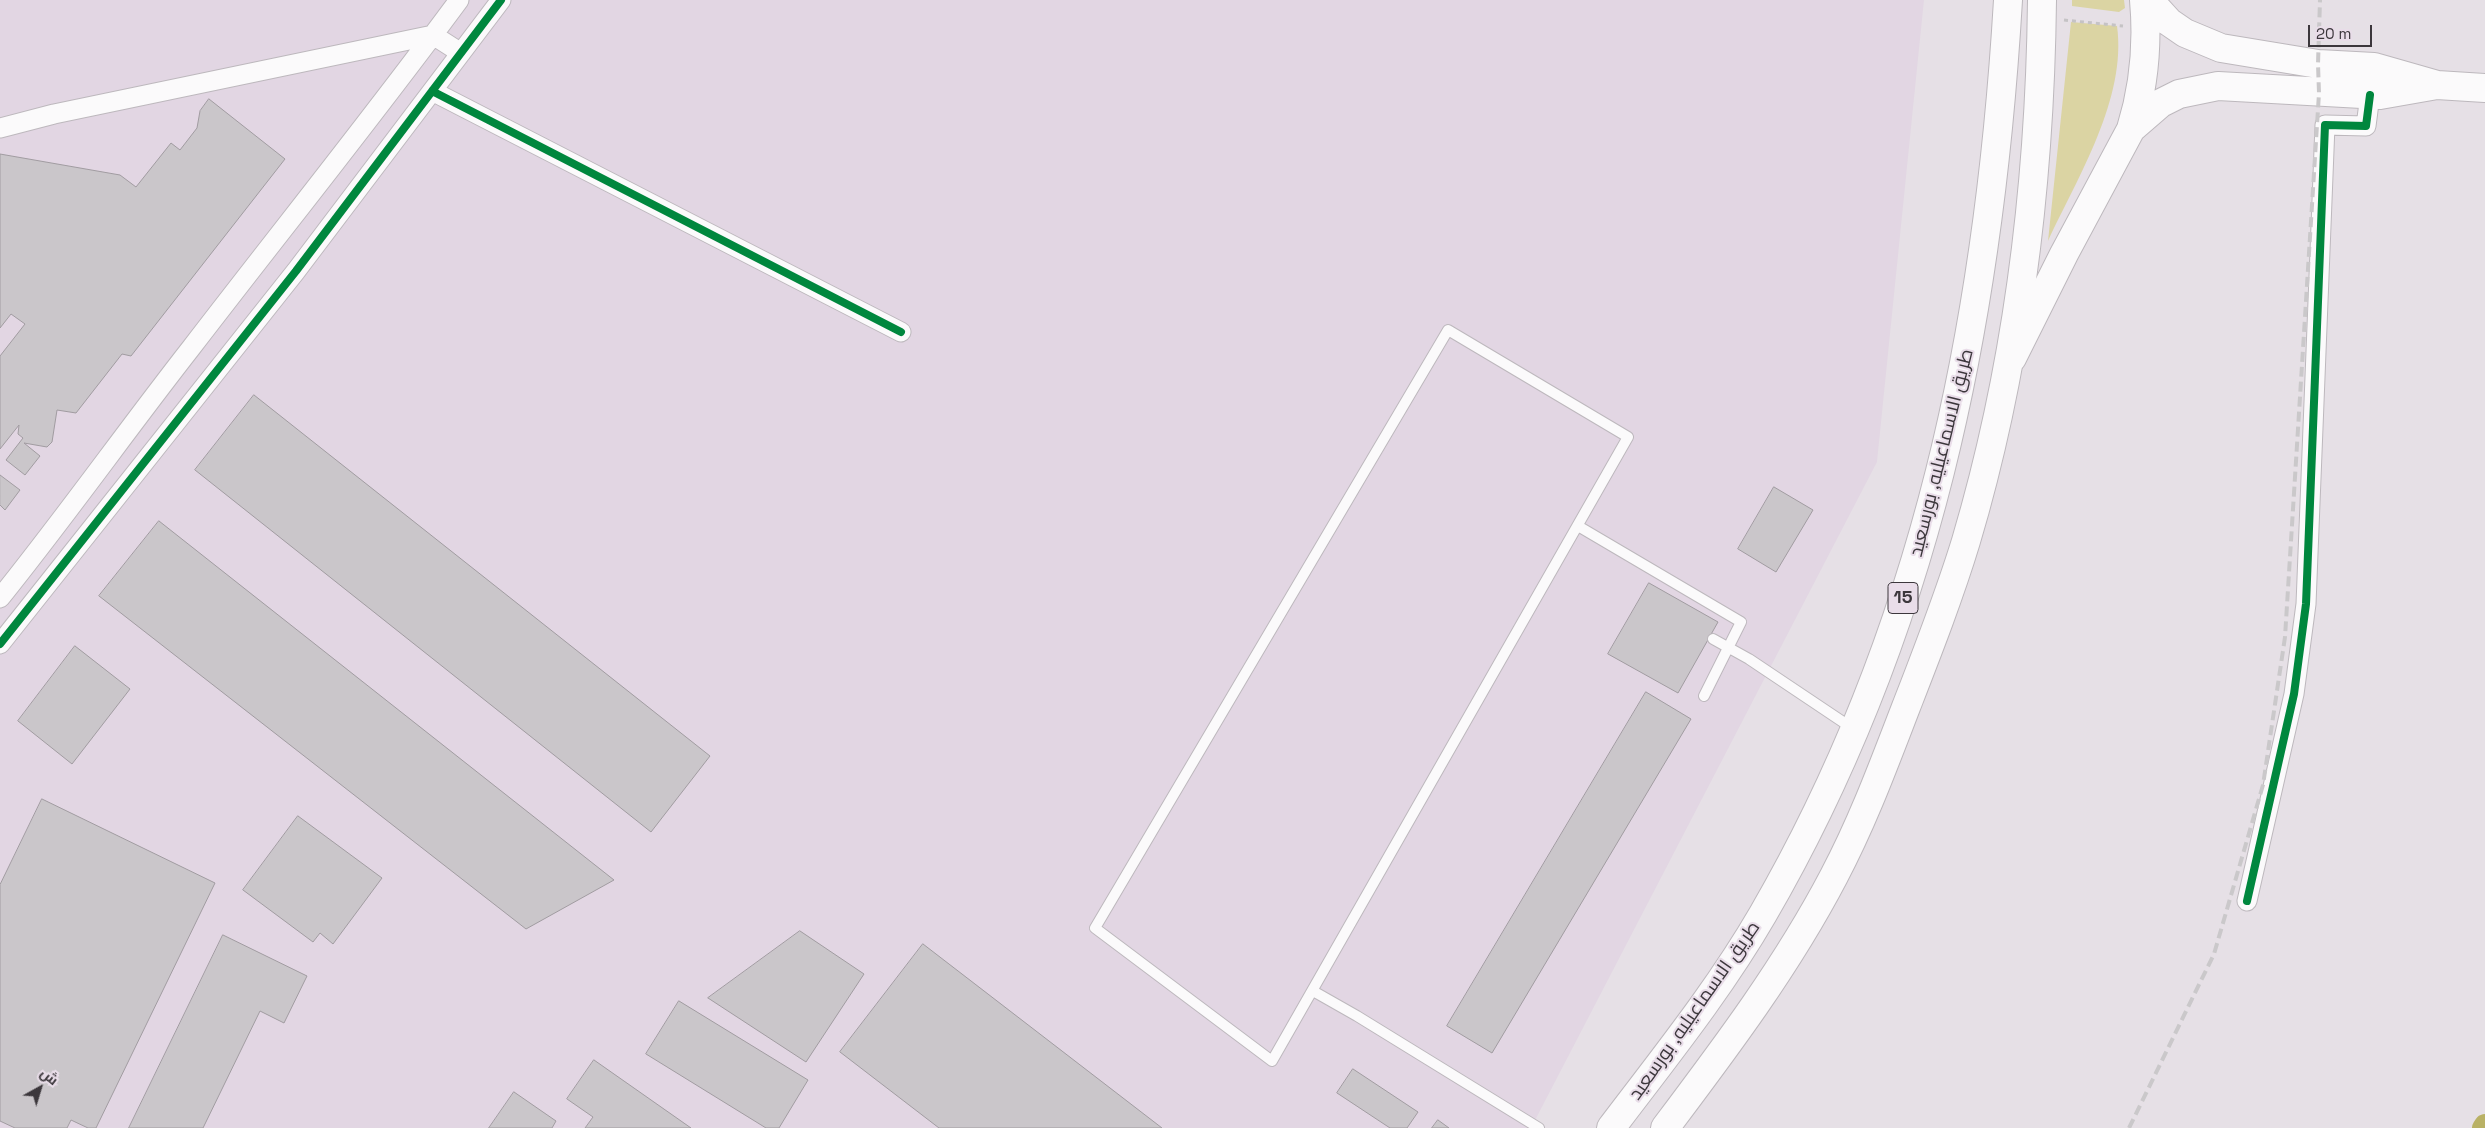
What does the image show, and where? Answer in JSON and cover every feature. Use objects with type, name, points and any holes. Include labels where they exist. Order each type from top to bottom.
[{"type":"main road","name":"طريق الاسماعيليه, بورسعيد","points":[[1615,1126],[1724,976],[1796,856],[1855,730],[1884,655],[1930,511],[1969,346],[1995,166],[2008,0]]},
{"type":"main road","points":[[2008,367],[2064,254],[2131,129],[2144,69],[2146,28],[2144,0]]},
{"type":"main road","points":[[2148,0],[2169,22],[2185,33],[2221,48],[2318,64],[2374,67],[2437,85],[2485,88]]},
{"type":"main road","name":"15","points":[[1665,1128],[1761,997],[1794,947],[1834,875],[1866,811],[1930,644],[1965,542],[1993,438],[2008,367],[2028,233],[2036,150],[2042,9]]},
{"type":"main road","points":[[2131,129],[2161,103],[2179,94],[2218,86],[2380,96],[2437,85]]},
{"type":"street","points":[[0,598],[459,0]]},
{"type":"street","points":[[0,644],[296,271],[501,0]]},
{"type":"street","points":[[0,128],[64,112],[433,35],[461,54]]},
{"type":"street","points":[[432,91],[901,332]]},
{"type":"street","points":[[2247,901],[2294,694],[2306,604],[2326,125],[2366,126],[2370,95]]},
{"type":"lane","points":[[1448,330],[1628,437],[1578,526],[1272,1060],[1095,928],[1448,330]]},
{"type":"lane","points":[[1578,526],[1741,622],[1704,696]]},
{"type":"lane","points":[[1713,639],[1750,659],[1855,730]]},
{"type":"lane","points":[[1313,991],[1539,1128]]},
{"type":"path","points":[[2042,9],[2146,28]]},
{"type":"shaded area","points":[[0,0],[1924,0],[1877,462],[1531,1128],[0,1128]]},
{"type":"shaded area","points":[[2072,0],[2124,0],[2125,8],[2119,12],[2072,6]]},
{"type":"shaded area","points":[[2071,22],[2117,26],[2118,53],[2115,81],[2098,136],[2048,241]]},
{"type":"building","points":[[209,99],[285,159],[131,356],[122,354],[76,413],[57,410],[52,442],[47,447],[24,443],[40,456],[25,475],[6,460],[23,438],[18,434],[19,425],[0,449],[0,356],[25,324],[11,314],[0,328],[0,154],[120,175],[136,187],[171,143],[180,150],[197,128],[200,111]]},
{"type":"building","points":[[254,395],[710,756],[651,832],[195,470]]},
{"type":"building","points":[[0,475],[20,490],[5,510],[0,505]]},
{"type":"building","points":[[1774,487],[1813,510],[1776,572],[1738,549]]},
{"type":"building","points":[[159,521],[614,880],[526,929],[99,596]]},
{"type":"building","points":[[1649,583],[1718,622],[1678,693],[1608,654]]},
{"type":"building","points":[[75,646],[130,689],[72,764],[18,721]]},
{"type":"building","points":[[1646,692],[1691,719],[1492,1053],[1447,1026]]},
{"type":"building","points":[[42,799],[215,883],[96,1128],[88,1128],[71,1120],[67,1128],[15,1128],[0,1121],[0,885]]},
{"type":"building","points":[[298,816],[382,878],[333,944],[320,933],[313,942],[243,890]]},
{"type":"building","points":[[800,931],[864,974],[806,1062],[708,998]]},
{"type":"building","points":[[223,935],[307,976],[284,1023],[260,1011],[203,1128],[129,1128]]},
{"type":"building","points":[[923,944],[1162,1128],[939,1128],[840,1052]]},
{"type":"building","points":[[679,1001],[808,1080],[779,1128],[766,1128],[646,1054]]},
{"type":"building","points":[[594,1060],[691,1128],[585,1128],[593,1117],[567,1099]]},
{"type":"building","points":[[1353,1069],[1418,1112],[1407,1128],[1390,1128],[1337,1093]]},
{"type":"building","points":[[514,1092],[556,1121],[552,1128],[489,1128]]},
{"type":"building","points":[[1438,1120],[1449,1128],[1432,1128]]},
{"type":"railway","points":[[2129,1128],[2214,954],[2263,785],[2285,637],[2319,93],[2320,0]]},
{"type":"cycle path","points":[[0,644],[296,271],[501,0]]},
{"type":"cycle path","points":[[432,91],[901,332]]},
{"type":"cycle path","points":[[2247,901],[2294,694],[2306,604],[2325,125],[2366,126],[2370,95]]}]
